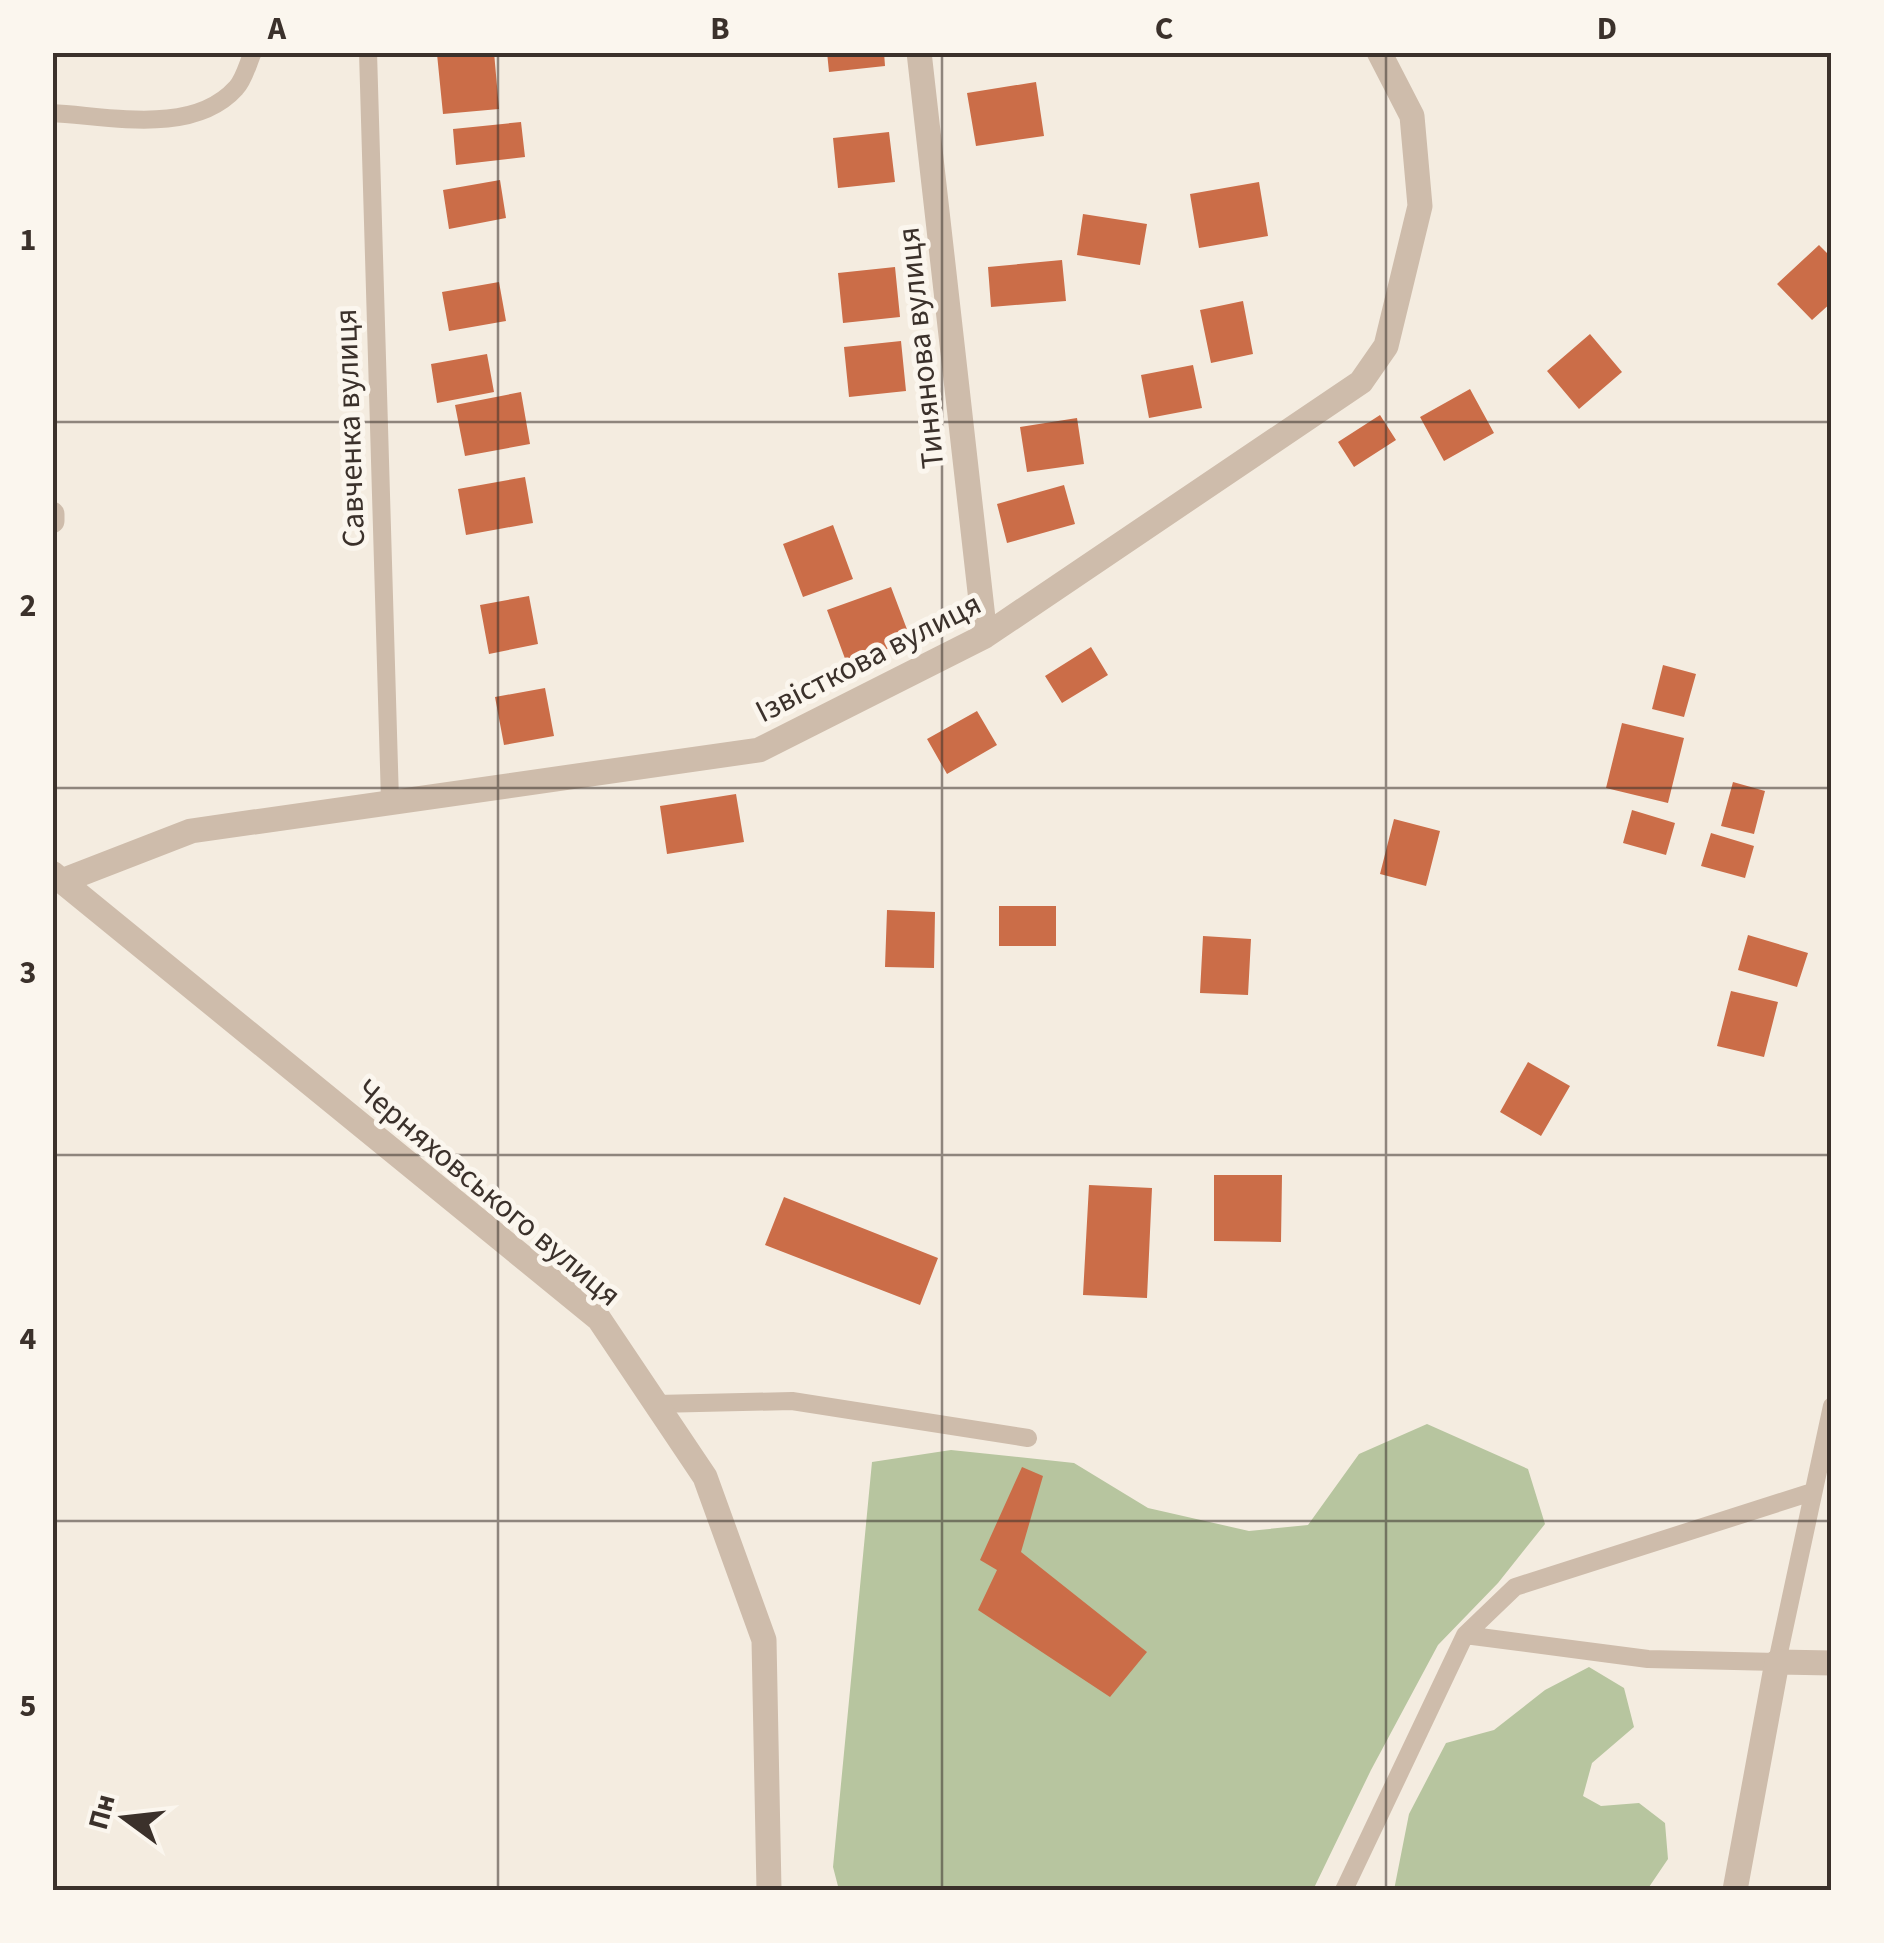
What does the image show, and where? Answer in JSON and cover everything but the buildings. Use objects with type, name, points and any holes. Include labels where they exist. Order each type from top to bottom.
[{"type":"street","name":"Тинянова вулиця","points":[[919,52],[985,636]]},
{"type":"street","name":"Iзвiсткова вулиця","points":[[57,876],[191,831],[759,750],[985,636],[1361,382],[1386,346],[1420,206],[1412,116],[1380,52]]},
{"type":"street","name":"Черняховського вулиця","points":[[57,876],[599,1319],[704,1477],[764,1640],[771,1799],[770,1890]]},
{"type":"street","points":[[1735,1890],[1777,1662],[1832,1663]]},
{"type":"lane","points":[[52,113],[155,118],[201,114],[237,88],[252,52]]},
{"type":"lane","name":"Савченка вулиця","points":[[368,52],[390,801]]},
{"type":"lane","points":[[656,1404],[792,1401],[1028,1438]]},
{"type":"lane","points":[[1466,1635],[1648,1659],[1777,1662],[1832,1406]]},
{"type":"lane","points":[[1344,1890],[1466,1635],[1515,1587],[1812,1492]]},
{"type":"green space","points":[[1427,1424],[1528,1469],[1545,1524],[1498,1583],[1438,1645],[1313,1890],[839,1890],[833,1867],[872,1462],[951,1450],[1074,1463],[1148,1508],[1249,1531],[1308,1525],[1359,1454]]},
{"type":"green space","points":[[1589,1667],[1624,1688],[1634,1727],[1592,1763],[1583,1796],[1601,1806],[1639,1803],[1665,1823],[1668,1859],[1647,1890],[1394,1890],[1409,1814],[1446,1743],[1494,1730],[1545,1690]]}]
